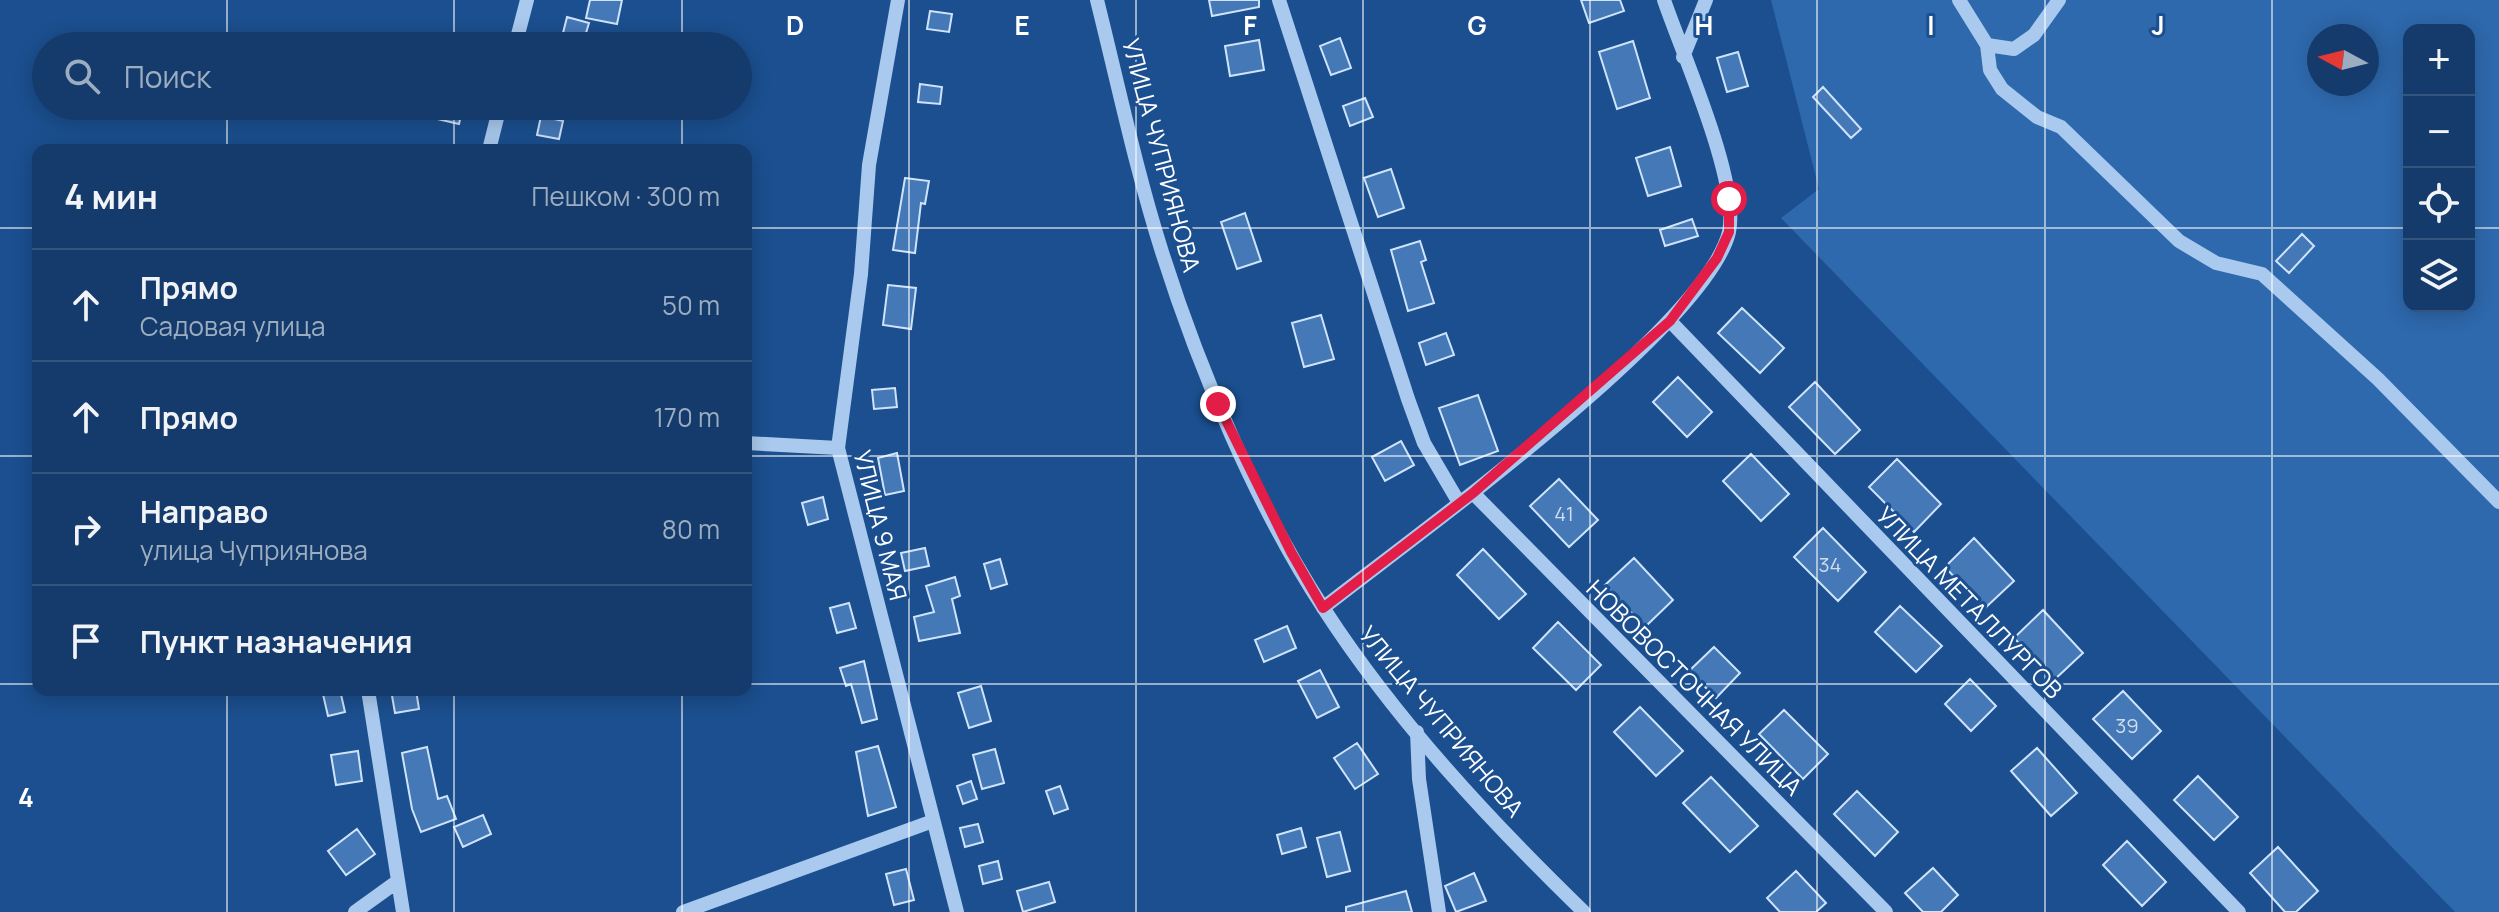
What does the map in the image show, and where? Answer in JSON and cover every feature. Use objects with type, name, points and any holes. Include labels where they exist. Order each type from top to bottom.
[{"type":"street","points":[[519,32],[527,0]]},
{"type":"street","name":"УЛИЦА 9 МАЯ","points":[[898,0],[869,165],[861,274],[838,448],[957,912]]},
{"type":"street","name":"УЛИЦА ЧУПРИЯНОВА","points":[[1097,0],[1162,251],[1218,404],[1291,552],[1323,608],[1361,663],[1417,732],[1490,817],[1584,912]]},
{"type":"street","points":[[1279,0],[1408,399],[1424,443],[1458,501]]},
{"type":"street","points":[[1323,608],[1458,501],[1473,493],[1670,321],[1717,258],[1729,232],[1729,199],[1718,153],[1664,0]]},
{"type":"street","points":[[1683,57],[1706,0]]},
{"type":"street","points":[[1959,0],[1987,45],[1990,70],[2002,89],[2037,117],[2061,127],[2179,241],[2216,263],[2262,274],[2378,379],[2499,502]]},
{"type":"street","points":[[1987,45],[2014,49],[2034,35],[2059,0]]},
{"type":"street","points":[[490,144],[496,120]]},
{"type":"street","name":"УЛИЦА МЕТАЛЛУРГОВ","points":[[1670,321],[2239,912]]},
{"type":"street","points":[[752,443],[838,448]]},
{"type":"street","name":"НОВОВОСТОЧНАЯ УЛИЦА","points":[[1473,493],[1886,912]]},
{"type":"street","points":[[369,696],[403,912]]},
{"type":"street","points":[[1417,732],[1419,779],[1439,912]]},
{"type":"street","points":[[683,912],[933,821]]},
{"type":"street","points":[[355,912],[398,881]]},
{"type":"shaded area","points":[[1771,0],[2499,0],[2499,912],[2455,912],[1781,218],[1819,189]]},
{"type":"building","points":[[590,0],[622,0],[617,24],[586,18]]},
{"type":"building","points":[[1209,0],[1259,0],[1259,7],[1212,16]]},
{"type":"building","points":[[1581,0],[1620,0],[1624,11],[1589,23]]},
{"type":"building","points":[[930,11],[952,14],[949,32],[927,29]]},
{"type":"building","points":[[567,17],[589,23],[586,32],[563,32]]},
{"type":"building","points":[[1340,38],[1351,68],[1331,75],[1320,46]]},
{"type":"building","points":[[1259,40],[1264,70],[1230,76],[1225,46]]},
{"type":"building","points":[[1633,41],[1650,98],[1617,109],[1599,52]]},
{"type":"building","points":[[1738,52],[1748,86],[1727,92],[1717,58]]},
{"type":"building","points":[[920,84],[942,87],[940,104],[918,102]]},
{"type":"building","points":[[1823,87],[1861,129],[1851,138],[1813,97]]},
{"type":"building","points":[[1365,98],[1373,117],[1350,126],[1343,106]]},
{"type":"building","points":[[540,120],[563,121],[559,139],[537,135]]},
{"type":"building","points":[[1670,147],[1681,186],[1648,196],[1636,158]]},
{"type":"building","points":[[1391,169],[1404,208],[1378,217],[1364,178]]},
{"type":"building","points":[[905,178],[929,181],[925,204],[921,203],[915,253],[893,250]]},
{"type":"building","points":[[1245,213],[1261,261],[1237,269],[1221,222]]},
{"type":"building","points":[[1692,219],[1698,236],[1665,246],[1660,230]]},
{"type":"building","points":[[2302,234],[2314,246],[2289,273],[2276,261]]},
{"type":"building","points":[[1420,241],[1426,260],[1421,262],[1434,303],[1408,311],[1391,250]]},
{"type":"building","points":[[888,285],[916,288],[911,329],[883,325]]},
{"type":"building","points":[[1742,308],[1784,348],[1760,373],[1718,333]]},
{"type":"building","points":[[1321,315],[1334,359],[1304,367],[1292,323]]},
{"type":"building","points":[[1446,333],[1454,355],[1426,365],[1419,343]]},
{"type":"building","points":[[1678,377],[1712,412],[1687,437],[1653,402]]},
{"type":"building","points":[[1815,382],[1860,430],[1835,454],[1789,407]]},
{"type":"building","points":[[895,388],[897,407],[874,409],[872,390]]},
{"type":"building","points":[[1478,395],[1498,451],[1460,465],[1439,408]]},
{"type":"building","points":[[1401,441],[1414,465],[1385,481],[1372,457]]},
{"type":"building","points":[[897,453],[904,491],[885,495],[878,458]]},
{"type":"building","points":[[1751,454],[1789,494],[1761,521],[1723,481]]},
{"type":"building","points":[[1897,459],[1941,504],[1914,532],[1869,487]]},
{"type":"building","points":[[1559,479],[1598,520],[1569,547],[1530,506]]},
{"type":"building","points":[[823,497],[828,519],[808,525],[802,503]]},
{"type":"building","points":[[1823,528],[1866,572],[1838,601],[1794,557]]},
{"type":"building","points":[[1974,538],[2014,581],[1984,609],[1945,567]]},
{"type":"building","points":[[925,548],[929,566],[905,571],[901,553]]},
{"type":"building","points":[[1483,549],[1526,594],[1499,619],[1457,575]]},
{"type":"building","points":[[1634,558],[1673,600],[1645,627],[1605,585]]},
{"type":"building","points":[[1000,559],[1007,584],[991,589],[984,564]]},
{"type":"building","points":[[955,577],[960,596],[952,599],[960,633],[919,641],[914,617],[934,612],[926,586]]},
{"type":"building","points":[[849,603],[856,628],[837,633],[830,608]]},
{"type":"building","points":[[1900,606],[1942,646],[1916,672],[1875,632]]},
{"type":"building","points":[[2043,610],[2083,653],[2054,680],[2014,638]]},
{"type":"building","points":[[1558,622],[1601,665],[1576,690],[1533,648]]},
{"type":"building","points":[[1287,626],[1296,648],[1264,662],[1255,640]]},
{"type":"building","points":[[1714,647],[1740,673],[1716,698],[1689,671]]},
{"type":"building","points":[[864,661],[877,719],[862,723],[851,684],[846,686],[840,668]]},
{"type":"building","points":[[1320,670],[1339,707],[1317,718],[1298,681]]},
{"type":"building","points":[[1970,679],[1996,706],[1971,731],[1945,704]]},
{"type":"building","points":[[981,686],[991,721],[969,728],[958,693]]},
{"type":"building","points":[[2123,691],[2161,731],[2132,759],[2093,719]]},
{"type":"building","points":[[323,696],[341,696],[345,712],[328,716]]},
{"type":"building","points":[[392,696],[417,696],[419,709],[395,713]]},
{"type":"building","points":[[1640,707],[1683,751],[1656,776],[1614,732]]},
{"type":"building","points":[[1784,710],[1828,754],[1803,779],[1759,734]]},
{"type":"building","points":[[1357,743],[1378,774],[1355,789],[1334,758]]},
{"type":"building","points":[[878,746],[896,807],[868,816],[856,752]]},
{"type":"building","points":[[427,747],[438,799],[447,796],[456,819],[421,832],[412,809],[402,753]]},
{"type":"building","points":[[2037,748],[2077,793],[2051,816],[2011,771]]},
{"type":"building","points":[[995,749],[1004,783],[982,789],[973,755]]},
{"type":"building","points":[[358,751],[362,781],[336,785],[331,755]]},
{"type":"building","points":[[2198,776],[2238,817],[2214,840],[2174,800]]},
{"type":"building","points":[[1711,777],[1758,826],[1730,852],[1683,803]]},
{"type":"building","points":[[971,781],[977,799],[963,804],[957,786]]},
{"type":"building","points":[[1060,786],[1068,809],[1054,814],[1046,791]]},
{"type":"building","points":[[1857,791],[1898,832],[1875,856],[1834,814]]},
{"type":"building","points":[[483,815],[491,834],[463,847],[454,827]]},
{"type":"building","points":[[978,824],[983,842],[965,847],[960,828]]},
{"type":"building","points":[[1301,828],[1306,847],[1282,854],[1277,835]]},
{"type":"building","points":[[357,829],[375,854],[346,875],[328,851]]},
{"type":"building","points":[[1340,832],[1350,871],[1327,877],[1317,838]]},
{"type":"building","points":[[2127,841],[2166,882],[2142,906],[2103,865]]},
{"type":"building","points":[[2278,847],[2318,891],[2296,912],[2285,912],[2250,873]]},
{"type":"building","points":[[998,861],[1002,879],[983,884],[979,866]]},
{"type":"building","points":[[1933,868],[1958,895],[1941,912],[1923,912],[1905,893]]},
{"type":"building","points":[[906,869],[914,900],[894,905],[886,874]]},
{"type":"building","points":[[1796,871],[1826,903],[1816,912],[1780,912],[1767,898]]},
{"type":"building","points":[[1474,873],[1486,901],[1456,912],[1445,886]]},
{"type":"building","points":[[1049,882],[1055,902],[1023,912],[1017,891]]},
{"type":"building","points":[[1406,891],[1412,912],[1346,912],[1346,907]]},
{"type":"route","points":[[1218,404],[1291,552],[1323,608],[1458,501],[1473,493],[1670,321],[1717,258],[1729,232],[1729,199]]}]
